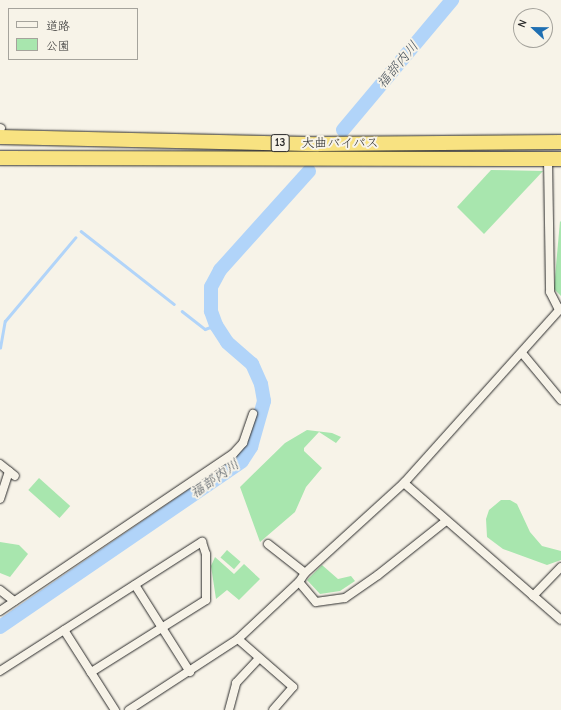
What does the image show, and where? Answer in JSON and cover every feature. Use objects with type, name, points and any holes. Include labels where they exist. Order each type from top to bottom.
[{"type":"highway","name":"大曲バイパス","points":[[0,137],[318,144],[561,142]]},
{"type":"highway","name":"大曲バイパス","points":[[0,158],[555,159]]},
{"type":"street","points":[[128,710],[190,672],[238,639],[299,582],[305,573],[404,483],[560,309],[550,292],[555,159]]},
{"type":"street","points":[[522,353],[561,400]]},
{"type":"street","points":[[0,611],[233,454],[243,443],[253,414]]},
{"type":"street","points":[[0,464],[12,474],[0,499]]},
{"type":"street","points":[[404,483],[561,620]]},
{"type":"street","points":[[299,582],[316,602],[345,598],[378,576],[446,521]]},
{"type":"street","points":[[0,671],[202,542],[206,554],[206,600],[91,672]]},
{"type":"street","points":[[268,544],[305,573]]},
{"type":"street","points":[[533,596],[561,567]]},
{"type":"street","points":[[135,585],[190,672]]},
{"type":"street","points":[[0,590],[14,601]]},
{"type":"street","points":[[64,630],[115,710]]},
{"type":"street","points":[[238,639],[293,687],[273,710]]},
{"type":"street","points":[[229,710],[236,683],[259,658]]},
{"type":"green space","points":[[491,170],[543,171],[484,234],[457,207]]},
{"type":"green space","points":[[560,221],[561,222],[561,296],[554,289]]},
{"type":"green space","points":[[307,430],[332,433],[341,437],[336,443],[319,432],[304,448],[304,451],[322,468],[306,487],[295,512],[260,542],[240,487],[285,443]]},
{"type":"green space","points":[[39,478],[70,506],[60,518],[28,490]]},
{"type":"green space","points":[[501,500],[510,500],[517,504],[530,532],[542,546],[561,551],[561,560],[547,565],[503,549],[487,537],[486,519],[489,510]]},
{"type":"green space","points":[[0,542],[19,545],[28,554],[10,577],[0,573]]},
{"type":"green space","points":[[227,550],[241,562],[234,569],[220,558]]},
{"type":"green space","points":[[215,557],[234,574],[244,564],[260,579],[239,600],[227,590],[216,599],[211,566]]},
{"type":"green space","points":[[322,565],[338,579],[351,576],[355,581],[340,591],[320,594],[307,580]]},
{"type":"waterway","name":"福部内川","points":[[343,130],[452,0]]},
{"type":"waterway","name":"福部内川","points":[[0,627],[242,461],[251,447],[264,401],[261,384],[252,364],[227,342],[216,325],[211,311],[211,287],[220,270],[309,171]]},
{"type":"waterway","points":[[81,231],[174,304]]},
{"type":"waterway","points":[[0,348],[5,321],[75,238]]},
{"type":"waterway","points":[[182,311],[205,329],[216,325]]}]
